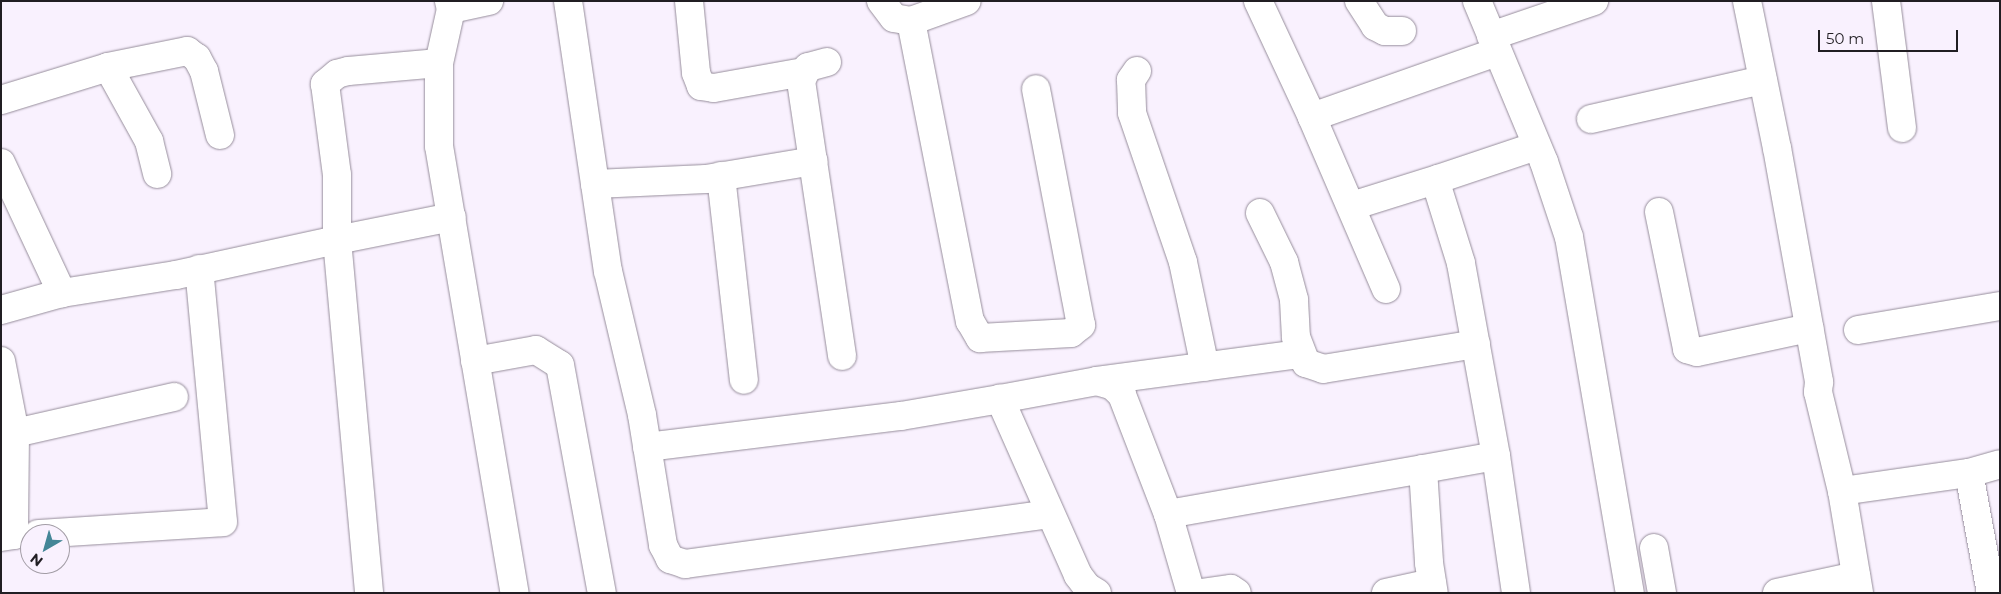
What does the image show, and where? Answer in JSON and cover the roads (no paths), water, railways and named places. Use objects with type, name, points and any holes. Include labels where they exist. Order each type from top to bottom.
[{"type":"street","points":[[489,1],[450,5],[439,63],[439,146],[515,593]]},
{"type":"street","points":[[568,1],[608,271],[648,447],[663,546],[670,559],[678,563],[1050,514]]},
{"type":"street","points":[[689,1],[696,73],[700,86],[714,88],[816,67],[802,82],[842,356]]},
{"type":"street","points":[[880,1],[894,18],[912,21],[967,1]]},
{"type":"street","points":[[1258,1],[1352,206],[1386,289]]},
{"type":"street","points":[[1359,1],[1375,26],[1385,31],[1402,31]]},
{"type":"street","points":[[1477,1],[1536,146],[1569,237],[1630,593]]},
{"type":"street","points":[[1312,117],[1494,44],[1594,1]]},
{"type":"street","points":[[1747,1],[1809,328],[1818,392],[1842,491],[1857,584],[1777,593]]},
{"type":"street","points":[[1886,1],[1902,128]]},
{"type":"street","points":[[912,21],[970,321],[980,338],[1071,333],[1081,325],[1036,89]]},
{"type":"street","points":[[1,100],[108,68],[187,51],[198,58],[204,71],[220,135]]},
{"type":"street","points":[[369,593],[337,240],[336,175],[325,84],[337,74],[348,71],[439,63]]},
{"type":"street","points":[[108,68],[149,141],[157,174]]},
{"type":"street","points":[[1137,71],[1131,80],[1132,113],[1183,262],[1205,367]]},
{"type":"street","points":[[1591,119],[1763,80]]},
{"type":"street","points":[[1352,206],[1536,146]]},
{"type":"street","points":[[595,184],[721,176],[813,161]]},
{"type":"street","points":[[1,163],[62,293]]},
{"type":"street","points":[[721,176],[744,380]]},
{"type":"street","points":[[1438,178],[1439,198],[1457,245],[1476,344],[1496,456],[1516,593]]},
{"type":"street","points":[[1659,212],[1687,349],[1697,352],[1809,328]]},
{"type":"street","points":[[1260,213],[1288,276],[1294,300],[1300,354],[1306,363],[1323,369],[1476,344]]},
{"type":"street","points":[[1,310],[62,293],[200,269],[452,217]]},
{"type":"street","points":[[70,532],[223,522],[200,269]]},
{"type":"street","points":[[1858,330],[2000,306]]},
{"type":"street","points":[[475,361],[536,350],[560,365],[602,593]]},
{"type":"street","points":[[648,447],[901,416],[1097,381],[1300,354]]},
{"type":"street","points":[[1,361],[15,433],[20,524]]},
{"type":"street","points":[[1097,381],[1113,386],[1122,395],[1168,514],[1191,593]]},
{"type":"street","points":[[15,433],[174,397]]},
{"type":"street","points":[[1000,399],[1078,575],[1090,591]]},
{"type":"street","points":[[1168,514],[1496,456]]},
{"type":"street","points":[[1842,491],[1969,473],[2000,464]]},
{"type":"street","points":[[1386,593],[1433,588],[1424,469]]},
{"type":"street","points":[[1969,473],[1991,547],[1991,593]]},
{"type":"street","points":[[1654,548],[1662,593]]},
{"type":"street","points":[[1201,593],[1231,588],[1237,593]]}]
